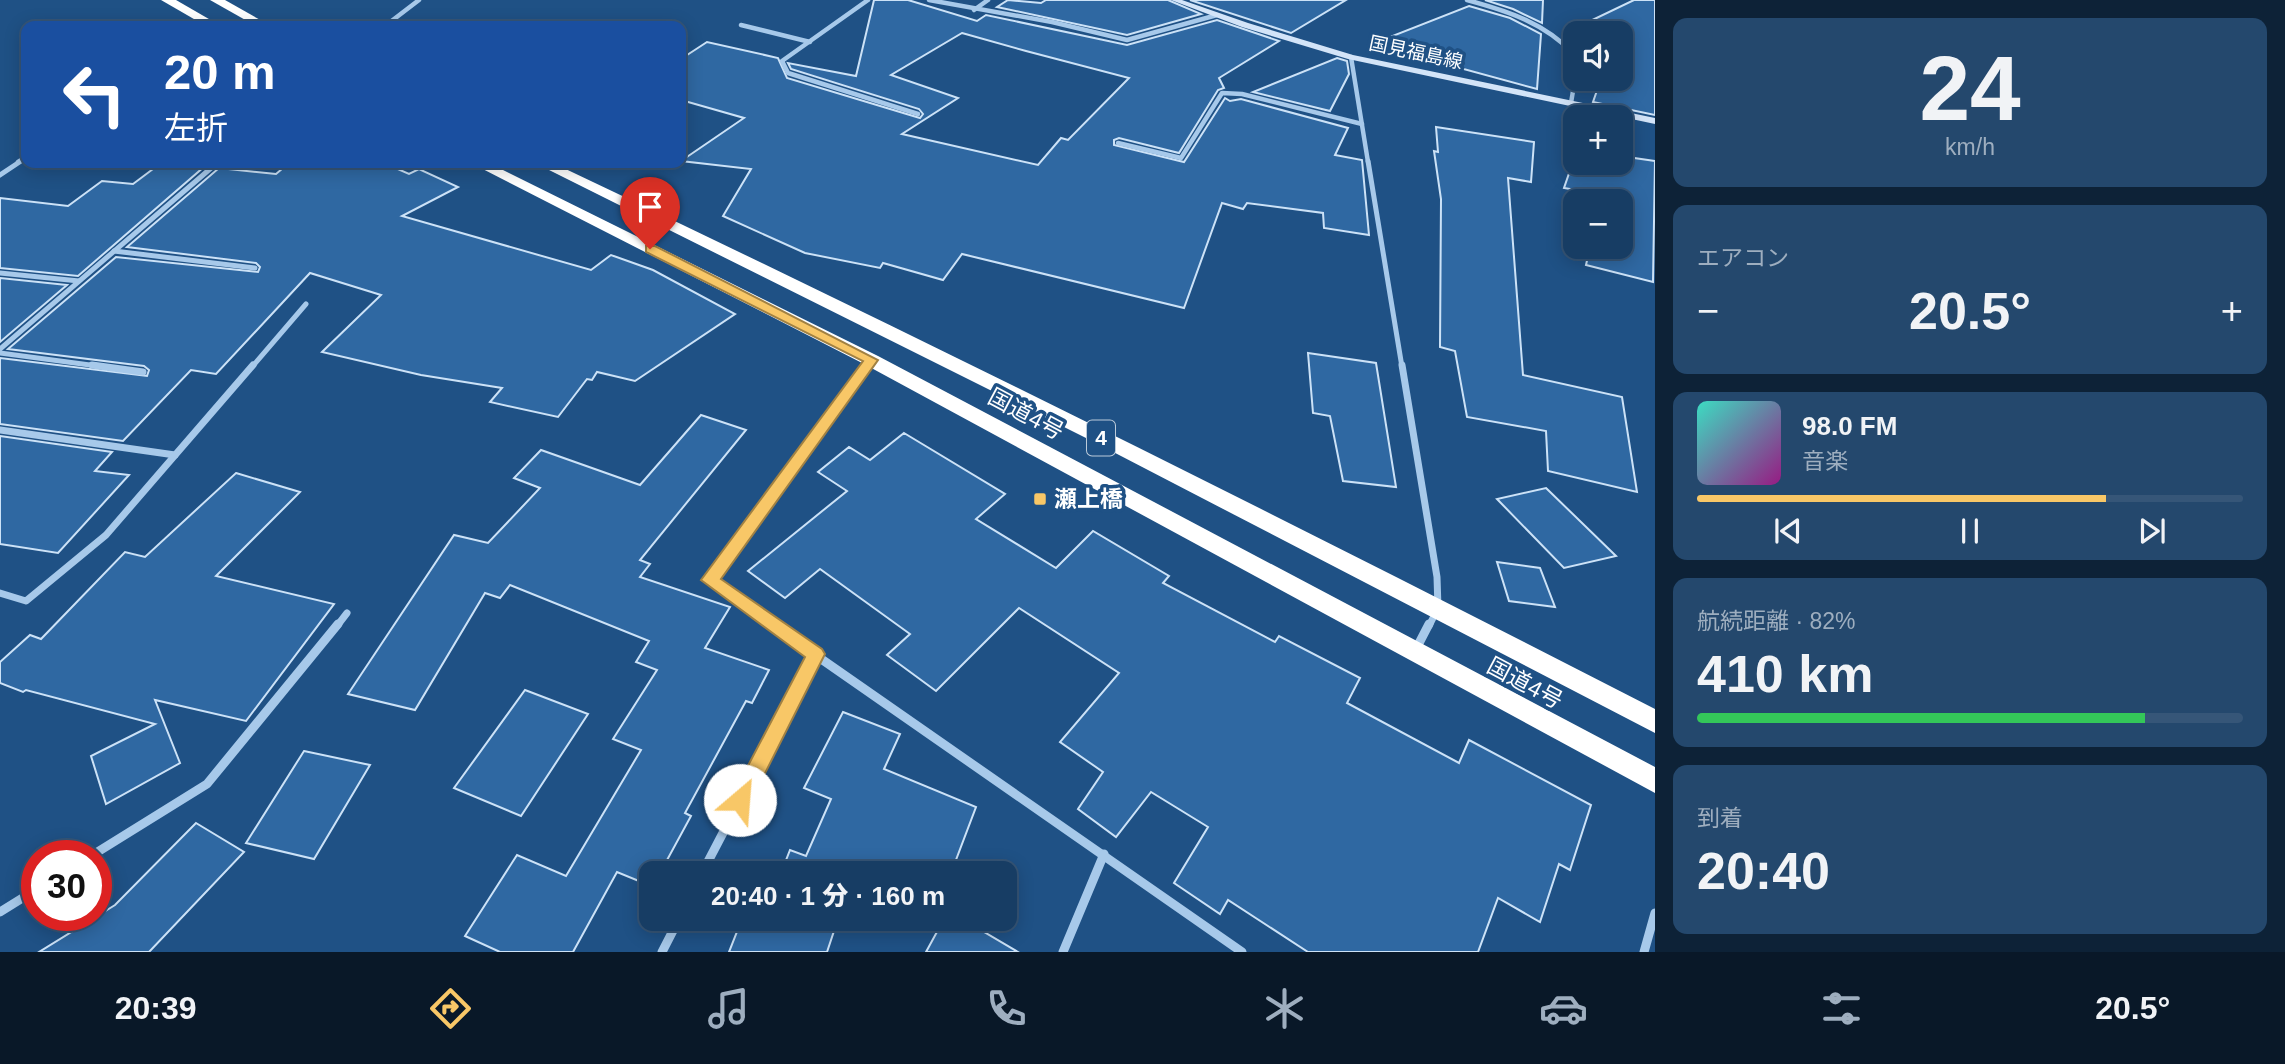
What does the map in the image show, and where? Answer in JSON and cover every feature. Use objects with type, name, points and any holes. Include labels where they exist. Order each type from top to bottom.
[{"type":"highway","points":[[167,0],[206,21]]},
{"type":"highway","points":[[216,0],[256,21]]},
{"type":"highway","name":"国道4号","points":[[488,168],[871,360],[1655,781]]},
{"type":"highway","name":"国道4号","points":[[552,168],[794,283],[1438,608],[1655,722]]},
{"type":"main road","name":"国見福島線","points":[[1175,0],[1351,57],[1655,121]]},
{"type":"street","points":[[392,21],[419,0]]},
{"type":"street","points":[[868,0],[782,61],[788,73],[918,114]]},
{"type":"street","points":[[929,0],[1035,19],[1127,40],[1217,15]]},
{"type":"street","points":[[974,10],[988,0]]},
{"type":"street","points":[[1467,0],[1532,22],[1555,35],[1563,43]]},
{"type":"street","points":[[741,25],[810,43]]},
{"type":"street","points":[[1351,57],[1430,531],[1438,608],[1413,653]]},
{"type":"street","points":[[1571,103],[1573,91]]},
{"type":"street","points":[[1118,143],[1181,158],[1222,93],[1242,94],[1362,124]]},
{"type":"street","points":[[0,175],[21,160]]},
{"type":"street","points":[[0,351],[211,168]]},
{"type":"street","points":[[114,251],[255,268]]},
{"type":"street","points":[[0,273],[79,281]]},
{"type":"street","points":[[0,593],[26,601],[106,535],[306,304]]},
{"type":"street","points":[[0,351],[143,372]]},
{"type":"street","points":[[871,360],[710,580],[1242,952]]},
{"type":"street","points":[[0,430],[175,455]]},
{"type":"street","points":[[112,843],[207,784],[346,613]]},
{"type":"street","points":[[708,861],[816,654]]},
{"type":"street","points":[[1063,952],[1104,854]]},
{"type":"street","points":[[0,912],[21,899]]},
{"type":"street","points":[[1644,952],[1655,913]]},
{"type":"street","points":[[662,952],[673,931]]},
{"type":"building","points":[[874,0],[908,0],[977,21],[986,15],[1127,45],[1217,20],[1279,41],[1219,78],[1224,88],[1218,90],[1179,153],[1119,138],[1114,140],[1114,145],[1184,162],[1225,98],[1230,101],[1241,99],[1348,128],[1335,155],[1362,160],[1369,235],[1324,228],[1323,213],[1247,203],[1243,209],[1222,203],[1184,308],[962,254],[943,280],[883,263],[880,268],[805,253],[723,216],[751,169],[686,162],[686,158],[744,118],[686,101],[686,56],[707,42],[778,58],[787,78],[920,118],[923,114],[919,109],[791,69],[788,63],[856,76]],"holes":[[[962,33],[1129,78],[1068,140],[1061,138],[1038,165],[902,134],[958,98],[891,75]]]},
{"type":"building","points":[[1008,0],[1041,3],[1046,0],[1168,0],[1201,14],[1127,35],[997,7]]},
{"type":"building","points":[[1190,0],[1346,0],[1291,33]]},
{"type":"building","points":[[1485,0],[1543,0],[1542,23],[1513,9]]},
{"type":"building","points":[[1634,0],[1655,0],[1655,115],[1633,110],[1633,105],[1593,102],[1597,91],[1633,91],[1633,21],[1590,21]]},
{"type":"building","points":[[1469,6],[1510,18],[1541,34],[1537,89],[1372,44]]},
{"type":"building","points":[[1337,58],[1347,61],[1349,74],[1330,111],[1253,92]]},
{"type":"building","points":[[1436,127],[1534,142],[1531,182],[1508,178],[1523,375],[1622,397],[1637,492],[1548,471],[1546,431],[1467,417],[1455,351],[1440,347],[1441,199],[1434,151],[1438,152]]},
{"type":"building","points":[[1633,158],[1655,161],[1653,282],[1586,265],[1587,259],[1633,259],[1633,189],[1564,188],[1568,175],[1633,175]]},
{"type":"building","points":[[154,168],[203,168],[78,276],[0,268],[0,198],[68,206],[102,181],[133,184]]},
{"type":"building","points":[[219,168],[276,174],[283,168],[395,168],[409,174],[419,169],[458,187],[402,216],[591,270],[611,255],[653,270],[735,314],[635,381],[597,372],[592,380],[587,379],[558,417],[490,402],[502,388],[421,375],[322,352],[381,295],[310,273],[216,374],[191,370],[123,441],[0,424],[0,358],[147,376],[149,370],[144,366],[8,349],[116,257],[258,272],[260,267],[256,263],[127,247]]},
{"type":"building","points":[[0,278],[67,285],[0,342]]},
{"type":"building","points":[[1308,353],[1376,363],[1396,487],[1343,481],[1330,416],[1313,413]]},
{"type":"building","points":[[701,415],[746,430],[640,560],[650,564],[640,577],[730,607],[705,648],[769,670],[752,703],[746,701],[685,813],[691,816],[667,861],[639,861],[639,881],[617,872],[573,952],[500,952],[465,936],[517,855],[566,876],[641,750],[613,739],[657,670],[636,662],[649,641],[510,585],[500,598],[485,593],[415,710],[348,694],[454,535],[488,543],[540,488],[514,478],[541,450],[640,485]]},
{"type":"building","points":[[904,433],[1005,494],[976,519],[1056,568],[1093,531],[1169,576],[1163,583],[1275,642],[1279,636],[1360,678],[1347,703],[1459,763],[1469,740],[1591,805],[1570,870],[1559,864],[1540,922],[1498,898],[1478,952],[1308,952],[1228,900],[1220,914],[1174,883],[1208,827],[1151,792],[1116,837],[1078,809],[1103,772],[1060,742],[1119,673],[1019,608],[936,691],[887,655],[910,634],[820,569],[785,598],[748,571],[847,491],[818,472],[849,447],[870,460]]},
{"type":"building","points":[[0,436],[112,452],[95,471],[129,475],[58,553],[0,544]]},
{"type":"building","points":[[236,473],[300,492],[216,576],[334,604],[246,721],[155,700],[180,763],[106,804],[91,756],[155,724],[26,690],[23,692],[0,683],[0,662],[30,635],[41,639],[125,552],[145,557]]},
{"type":"building","points":[[1546,488],[1616,556],[1564,568],[1497,499]]},
{"type":"building","points":[[1497,562],[1540,568],[1555,607],[1509,601]]},
{"type":"building","points":[[525,690],[588,714],[521,816],[454,788]]},
{"type":"building","points":[[843,712],[900,734],[884,769],[976,807],[956,861],[786,861],[790,850],[806,856],[831,799],[804,788]]},
{"type":"building","points":[[304,751],[370,765],[314,859],[246,843]]},
{"type":"building","points":[[196,823],[244,852],[149,952],[39,952],[73,931],[112,931],[112,907]]},
{"type":"building","points":[[737,931],[834,931],[827,952],[729,952]]},
{"type":"building","points":[[937,931],[982,931],[1018,952],[926,952]]},
{"type":"place","name":"瀬上橋","points":[[1040,499]]},
{"type":"route","points":[[650,249],[871,360],[710,580],[816,654],[740,800]]}]
